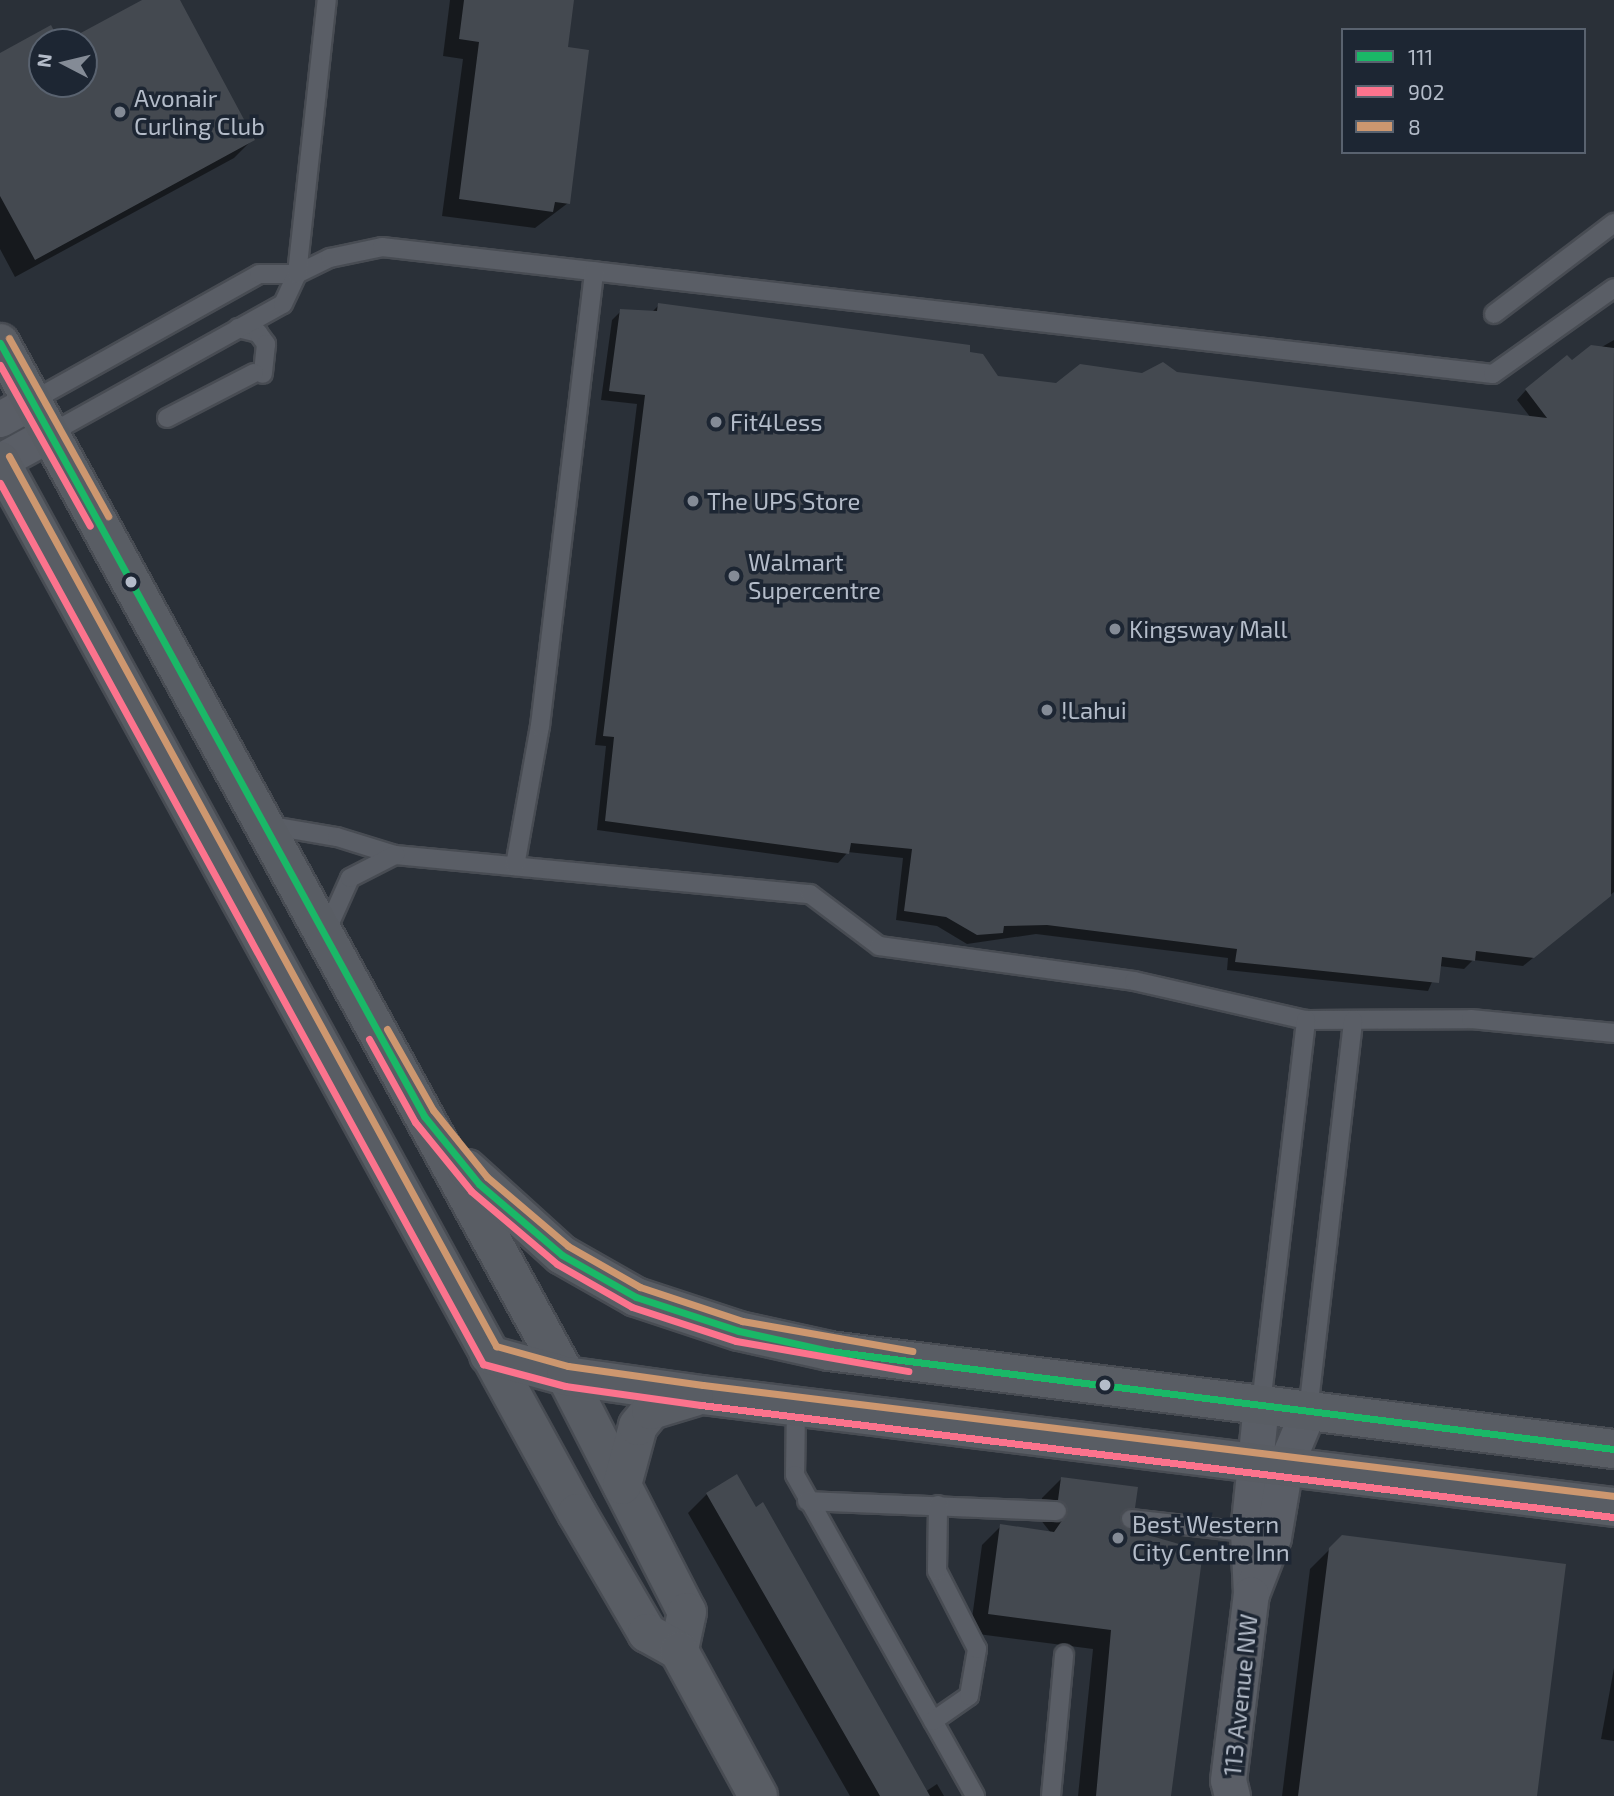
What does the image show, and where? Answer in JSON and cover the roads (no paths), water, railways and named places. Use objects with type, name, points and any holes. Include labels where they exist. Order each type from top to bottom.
[{"type":"main road","points":[[0,344],[566,1376],[687,1612],[679,1651]]},
{"type":"main road","points":[[0,461],[489,1355],[647,1633],[679,1651],[758,1796]]},
{"type":"main road","points":[[424,1116],[529,1231],[636,1297],[739,1331],[829,1351],[1614,1449]]},
{"type":"main road","points":[[489,1355],[566,1376],[702,1395],[1614,1507]]},
{"type":"main road","points":[[622,1485],[629,1445],[651,1410],[702,1395]]},
{"type":"street","points":[[0,419],[42,417]]},
{"type":"street","points":[[0,461],[42,417]]},
{"type":"street","name":"113 Avenue NW","points":[[1232,1796],[1228,1780],[1270,1464],[1261,1404]]},
{"type":"street","name":"113 Avenue NW","points":[[1270,1464],[1308,1411]]},
{"type":"lane","points":[[42,417],[238,328],[283,304],[297,274],[327,0]]},
{"type":"lane","points":[[1494,314],[1614,222]]},
{"type":"lane","points":[[42,417],[258,274],[297,274],[330,258],[382,247],[1493,374],[1614,288]]},
{"type":"lane","points":[[515,866],[542,712],[594,271]]},
{"type":"lane","points":[[167,418],[258,374],[266,344],[258,333],[238,328]]},
{"type":"lane","points":[[265,825],[337,837],[395,855],[810,894],[879,946],[1134,981],[1306,1020],[1471,1019],[1614,1033]]},
{"type":"lane","points":[[324,936],[350,878],[395,855]]},
{"type":"lane","points":[[1261,1404],[1306,1020]]},
{"type":"lane","points":[[1308,1411],[1353,1021]]},
{"type":"lane","points":[[796,1406],[791,1456],[807,1501],[975,1796]]},
{"type":"lane","points":[[807,1501],[1056,1511]]},
{"type":"lane","points":[[933,1721],[970,1696],[977,1649],[936,1571],[937,1505]]},
{"type":"lane","points":[[1131,1519],[1261,1534]]},
{"type":"lane","points":[[1051,1796],[1064,1655]]},
{"type":"place","name":"Avonair Curling Club","points":[[120,112]]},
{"type":"place","name":"Fit4Less","points":[[716,422]]},
{"type":"place","name":"The UPS Store","points":[[693,501]]},
{"type":"place","name":"Walmart Supercentre","points":[[734,576]]},
{"type":"place","name":"Kingsway Mall","points":[[1115,629]]},
{"type":"place","name":"!Lahui","points":[[1047,710]]},
{"type":"place","name":"Best Western City Centre Inn","points":[[1118,1538]]}]
